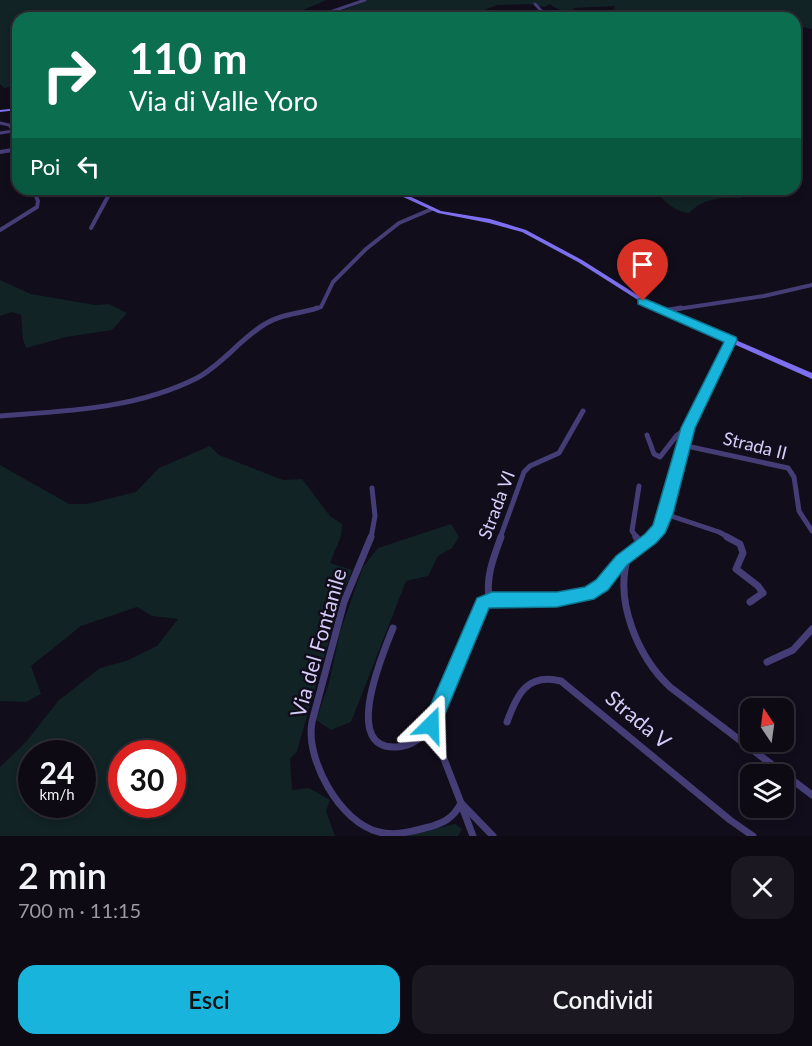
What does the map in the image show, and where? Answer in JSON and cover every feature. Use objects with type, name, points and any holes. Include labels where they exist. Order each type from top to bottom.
[{"type":"main road","points":[[402,195],[432,209],[499,223],[527,233],[580,261],[628,293],[663,311],[812,376]]},
{"type":"street","points":[[330,12],[365,0]]},
{"type":"street","points":[[535,4],[542,12]]},
{"type":"street","points":[[0,230],[37,207],[39,201],[36,195]]},
{"type":"street","points":[[91,228],[109,195]]},
{"type":"street","points":[[0,416],[115,406],[148,398],[194,379],[212,368],[267,322],[321,307],[333,282],[366,249],[399,223],[432,209]]},
{"type":"street","points":[[663,311],[764,296],[812,285]]},
{"type":"street","points":[[393,628],[372,689],[368,717],[370,729],[379,742],[397,747],[416,740],[431,725],[478,610],[483,603],[489,599],[557,599],[588,593],[602,585],[619,563],[657,532],[665,514],[688,428],[731,340]]},
{"type":"street","name":"Strada VI","points":[[489,599],[487,582],[489,569],[524,472],[530,466],[559,453],[583,411]]},
{"type":"street","points":[[647,435],[655,455],[662,457],[675,435],[688,428]]},
{"type":"street","name":"Strada II","points":[[682,445],[788,468],[795,477],[799,511],[812,531]]},
{"type":"street","points":[[639,486],[632,531],[642,545]]},
{"type":"street","name":"Via del Fontanile","points":[[372,488],[376,522],[335,629],[325,678],[311,727],[312,756],[321,775],[339,800],[358,821],[373,831],[396,834],[438,825],[452,818],[461,803]]},
{"type":"street","points":[[665,514],[718,532],[740,544],[743,553],[736,569],[758,586],[763,593],[750,602]]},
{"type":"street","points":[[629,555],[624,566],[623,581],[638,641],[655,672],[670,687],[812,795]]},
{"type":"street","points":[[767,662],[793,650],[812,629]]},
{"type":"street","name":"Strada V","points":[[507,722],[517,697],[526,686],[543,679],[561,681],[730,820],[753,836]]},
{"type":"street","points":[[431,725],[473,836]]},
{"type":"street","points":[[461,803],[493,836]]},
{"type":"shaded area","points":[[0,0],[326,0],[300,12],[12,12],[12,87],[4,88],[0,84]]},
{"type":"shaded area","points":[[368,0],[812,0],[812,29],[801,27],[801,12],[612,12],[615,6],[575,8],[566,11],[550,4],[544,7],[529,4],[497,5],[480,12],[339,12]]},
{"type":"shaded area","points":[[659,195],[745,195],[741,198],[707,201],[689,213],[679,211]]},
{"type":"shaded area","points":[[0,280],[31,294],[95,305],[109,304],[127,313],[112,330],[66,337],[26,348],[21,315],[12,312],[0,316]]},
{"type":"shaded area","points":[[210,446],[219,455],[283,480],[302,479],[330,516],[342,524],[341,536],[330,563],[352,570],[340,602],[297,751],[290,759],[292,790],[309,788],[330,800],[326,811],[335,836],[0,836],[0,767],[18,750],[18,818],[96,818],[96,740],[28,740],[58,701],[100,668],[126,661],[157,646],[178,619],[152,616],[137,607],[81,626],[31,666],[41,694],[26,702],[0,701],[0,465],[69,504],[87,504],[136,492],[159,468]]},
{"type":"shaded area","points":[[451,524],[459,537],[452,548],[438,556],[428,576],[406,581],[351,722],[331,730],[316,720],[329,683],[340,632],[363,567],[378,548]]},
{"type":"shaded area","points":[[455,824],[462,829],[458,836],[407,836]]},
{"type":"route","points":[[431,725],[478,610],[483,603],[492,599],[557,599],[581,596],[596,590],[622,560],[650,539],[659,528],[674,483],[688,428],[731,340],[643,301]]}]
